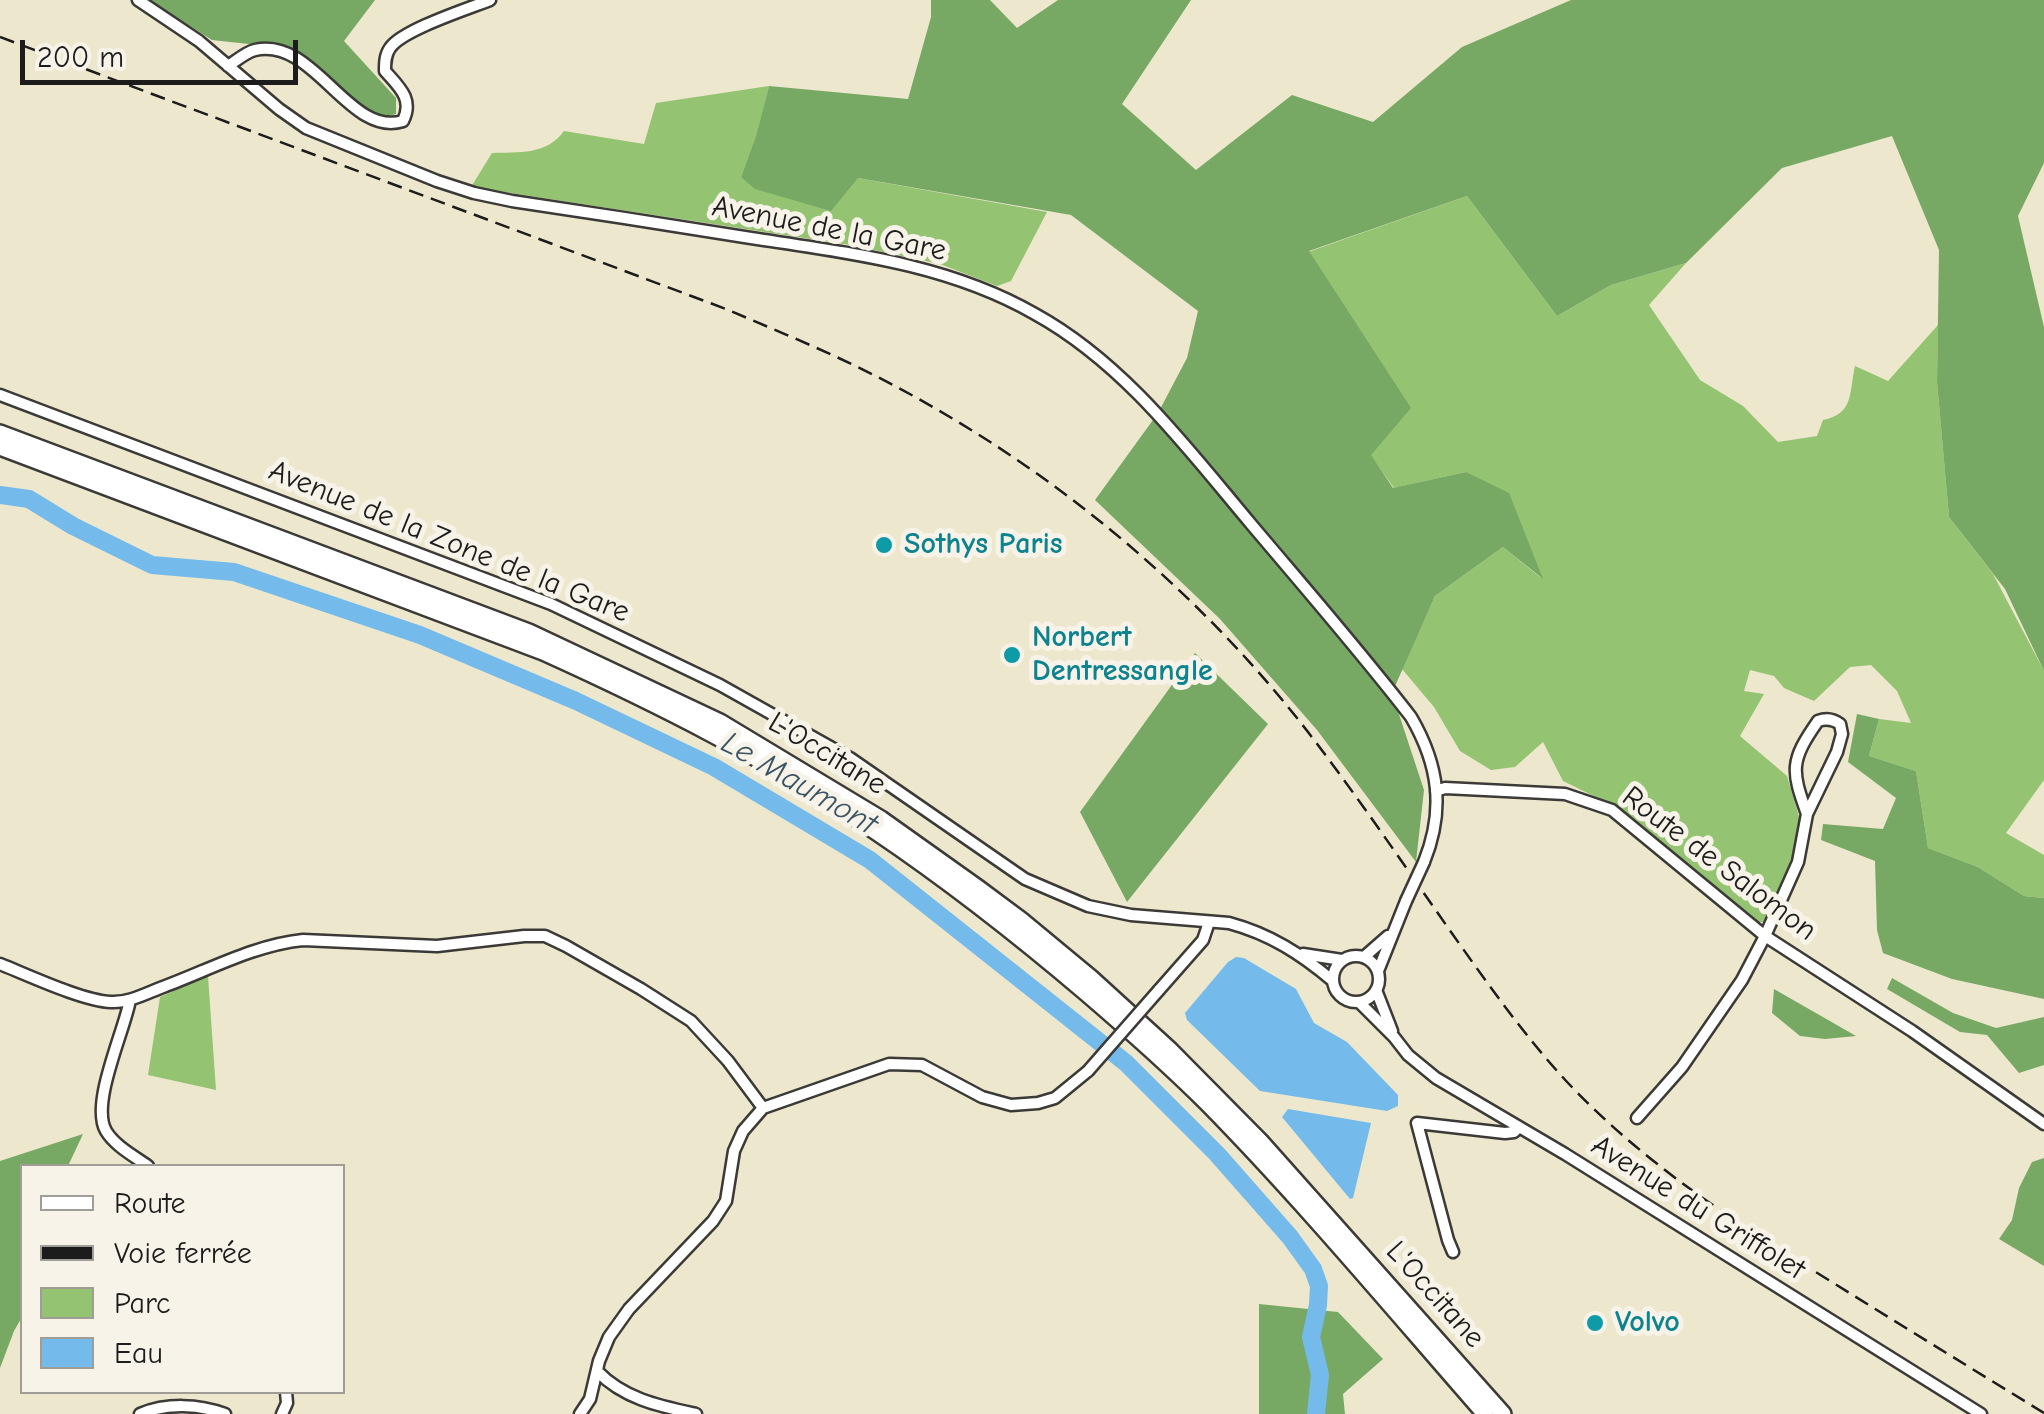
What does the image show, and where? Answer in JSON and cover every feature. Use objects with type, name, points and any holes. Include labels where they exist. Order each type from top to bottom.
[{"type":"highway","name":"L'Occitane","points":[[0,433],[529,632],[720,722],[882,819],[1020,920],[1170,1050],[1260,1141],[1504,1414]]},
{"type":"highway","name":"L'Occitane","points":[[0,447],[543,652],[718,737],[874,830],[1025,942],[1205,1102],[1485,1414]]},
{"type":"street","name":"Avenue de la Gare","points":[[138,0],[199,41],[306,128],[437,182],[474,194],[920,266],[1034,313],[1110,367],[1171,430],[1411,717],[1430,755],[1436,790],[1431,844],[1378,972]]},
{"type":"street","points":[[228,66],[254,50],[296,56],[340,96],[377,122],[392,124],[403,121],[408,110],[405,94],[384,71],[384,59],[391,45],[411,32],[490,0]]},
{"type":"street","name":"Avenue de la Zone de la Gare","points":[[0,395],[551,604],[720,684],[850,758],[1025,879],[1088,906],[1134,916],[1229,924],[1267,935],[1298,952],[1332,980]]},
{"type":"street","points":[[1637,1118],[1682,1068],[1742,980],[1765,936],[1798,862],[1807,814],[1837,752],[1842,734],[1835,720],[1825,718],[1818,722],[1796,761],[1796,785],[1807,814]]},
{"type":"street","name":"Route de Salomon","points":[[1436,790],[1565,794],[1612,810],[1765,936],[1912,1031],[2044,1124]]},
{"type":"street","points":[[580,1414],[590,1399],[609,1337],[630,1309],[713,1221],[726,1201],[734,1151],[742,1131],[763,1108],[889,1064],[905,1062],[922,1065],[982,1097],[1011,1105],[1054,1098],[1088,1070],[1203,940],[1209,922]]},
{"type":"street","points":[[1376,990],[1359,1002],[1344,999],[1332,980],[1342,960],[1364,957],[1392,932]]},
{"type":"street","points":[[0,964],[110,1002],[130,1000],[285,942],[437,946],[544,936],[691,1021],[728,1060],[763,1108]]},
{"type":"street","name":"Avenue de la Zone de la Gare","points":[[1298,952],[1342,960]]},
{"type":"street","points":[[1364,957],[1378,972],[1376,990],[1394,1037]]},
{"type":"street","points":[[130,1000],[100,1112],[112,1140],[145,1164]]},
{"type":"street","name":"Avenue du Griffolet","points":[[1359,1002],[1408,1055],[1436,1078],[1565,1154],[1981,1414]]},
{"type":"street","points":[[1453,1252],[1417,1123],[1505,1132],[1518,1128]]},
{"type":"street","points":[[596,1371],[633,1397],[696,1414]]},
{"type":"street","points":[[140,1414],[169,1405],[225,1414]]},
{"type":"green space","points":[[149,0],[375,0],[344,41],[396,98],[396,114],[385,117],[370,113],[295,49],[212,40]]},
{"type":"green space","points":[[931,0],[990,0],[1017,28],[1058,0],[1191,0],[1122,104],[1196,170],[1292,95],[1373,122],[1462,47],[1571,0],[2044,0],[2044,163],[2018,216],[2044,327],[2044,671],[2005,589],[1949,517],[1937,382],[1939,250],[1892,136],[1782,168],[1686,263],[1611,285],[1557,316],[1467,196],[1309,251],[1411,408],[1371,455],[1393,488],[1466,472],[1509,493],[1543,579],[1503,547],[1435,596],[1392,693],[1424,790],[1416,862],[1317,730],[1220,619],[1095,500],[1158,413],[1187,358],[1198,311],[1071,215],[858,178],[831,211],[755,189],[741,177],[769,86],[908,99],[931,17]]},
{"type":"green space","points":[[769,86],[741,177],[858,178],[1047,212],[1011,281],[997,286],[940,264],[850,245],[471,187],[492,153],[541,148],[564,131],[644,144],[656,103]]},
{"type":"green space","points":[[1467,196],[1557,316],[1611,285],[1686,263],[1649,305],[1700,380],[1743,406],[1778,442],[1817,436],[1823,420],[1845,407],[1855,366],[1888,381],[1938,325],[1937,382],[1949,517],[1993,574],[2044,671],[2044,780],[2006,833],[2044,855],[2044,898],[2024,896],[1978,867],[1928,848],[1916,771],[1869,756],[1879,719],[1911,723],[1897,691],[1871,665],[1850,667],[1814,701],[1784,688],[1774,676],[1750,670],[1744,691],[1764,694],[1740,736],[1787,776],[1800,820],[1790,865],[1763,922],[1758,922],[1616,807],[1563,781],[1543,742],[1515,767],[1491,770],[1460,751],[1434,707],[1402,669],[1435,596],[1503,547],[1541,578],[1466,472],[1394,488],[1370,455],[1308,252]]},
{"type":"green space","points":[[1195,653],[1268,724],[1127,902],[1080,812]]},
{"type":"green space","points":[[1857,714],[1879,719],[1869,756],[1916,771],[1928,848],[1978,867],[2024,896],[2044,898],[2044,999],[1952,979],[1883,953],[1877,930],[1875,861],[1821,840],[1823,824],[1883,829],[1896,798],[1848,762]]},
{"type":"green space","points":[[208,976],[216,1090],[148,1075],[160,997]]},
{"type":"green space","points":[[1892,978],[1953,1013],[1996,1028],[2044,1017],[2044,1065],[2019,1073],[1987,1035],[1960,1032],[1887,989]]},
{"type":"green space","points":[[1774,989],[1856,1036],[1800,1036],[1772,1013]]},
{"type":"green space","points":[[83,1134],[69,1164],[20,1164],[20,1320],[0,1368],[0,1161]]},
{"type":"green space","points":[[2044,1158],[2044,1266],[1999,1239],[2012,1220],[2019,1188],[2032,1162]]},
{"type":"green space","points":[[1259,1304],[1338,1312],[1383,1359],[1343,1394],[1345,1414],[1259,1414]]},
{"type":"water","points":[[1236,957],[1296,989],[1314,1023],[1347,1042],[1398,1095],[1398,1106],[1387,1111],[1260,1091],[1187,1020],[1185,1013]]},
{"type":"water","points":[[1288,1109],[1371,1123],[1353,1198],[1282,1117]]},
{"type":"waterway","name":"Le Maumont","points":[[0,495],[29,499],[152,565],[234,572],[420,635],[576,701],[714,767],[870,860],[1126,1063],[1217,1154],[1290,1237],[1313,1269],[1319,1286],[1311,1337],[1320,1375],[1316,1414]]},
{"type":"railway","points":[[0,37],[726,309],[873,374],[1009,455],[1119,537],[1170,582],[1265,680],[1345,781],[1507,1010],[1599,1114],[1662,1168],[1729,1216],[2044,1413]]},
{"type":"place","name":"Sothys Paris","points":[[884,545]]},
{"type":"place","name":"Norbert Dentressangle","points":[[1012,655]]},
{"type":"place","name":"Volvo","points":[[1595,1323]]}]
